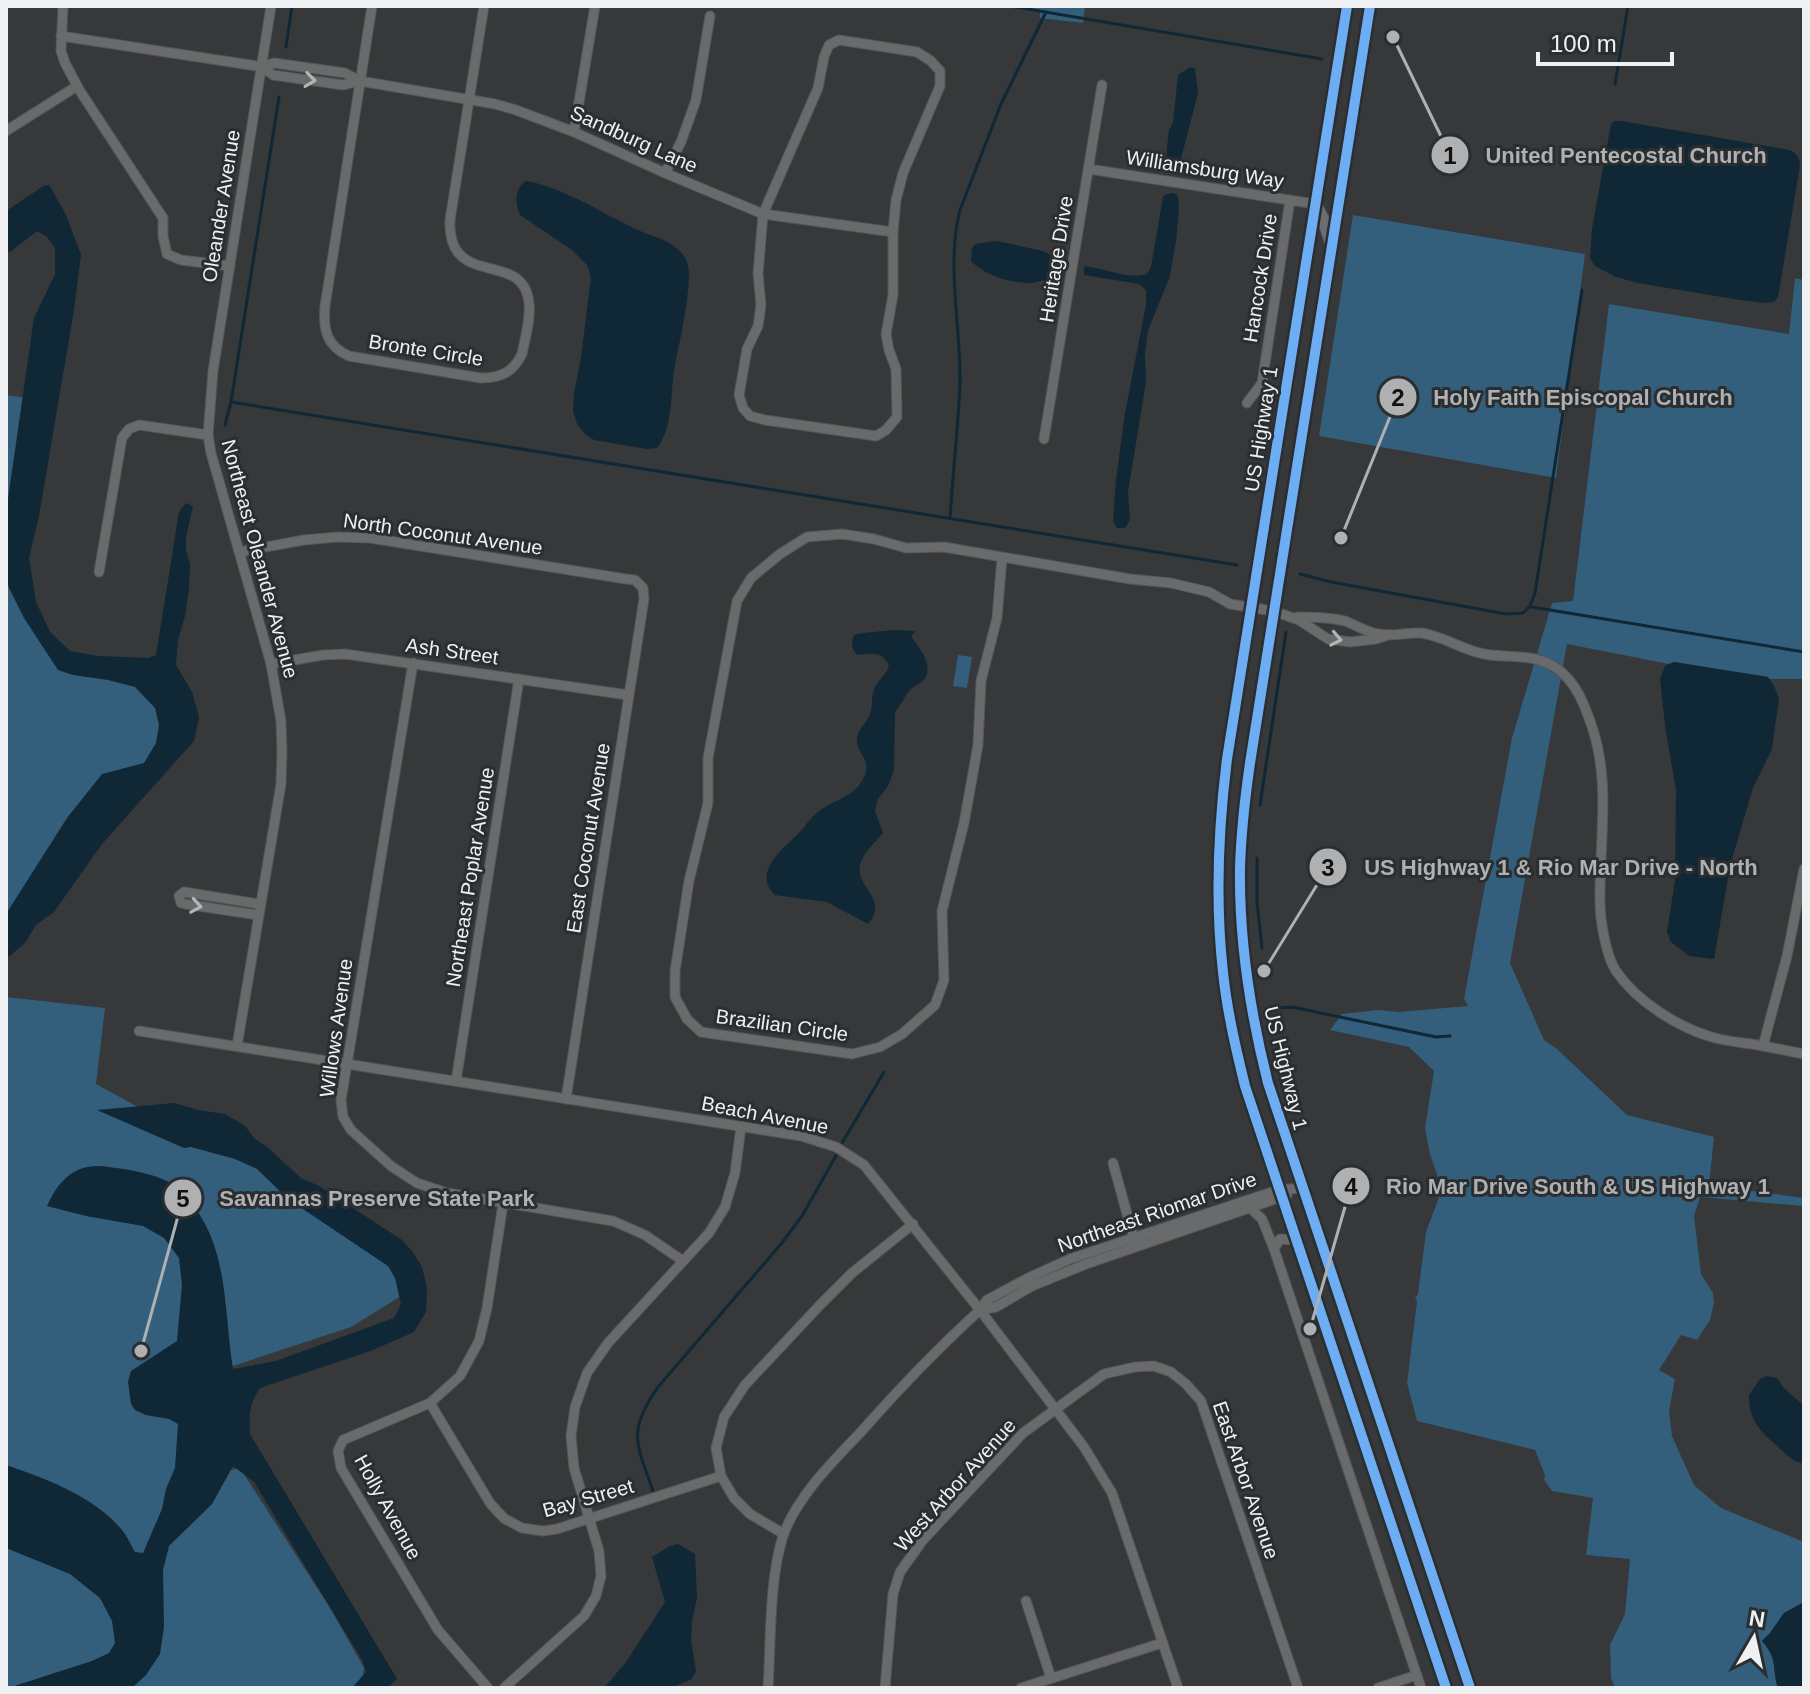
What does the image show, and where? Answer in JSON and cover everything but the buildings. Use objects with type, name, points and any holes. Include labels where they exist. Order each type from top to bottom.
[{"type":"main road","name":"US Highway 1","points":[[1347,6],[1221,814],[1219,920],[1223,975],[1245,1086],[1446,1688]]},
{"type":"main road","name":"US Highway 1","points":[[1370,6],[1243,815],[1241,922],[1246,975],[1268,1083],[1470,1688]]},
{"type":"main road","points":[[1315,204],[1332,245]]},
{"type":"street","points":[[63,6],[61,51],[77,86],[163,218],[167,254],[181,260],[230,266]]},
{"type":"street","name":"Oleander Avenue","points":[[210,412],[213,371],[271,6]]},
{"type":"street","points":[[360,81],[372,6]]},
{"type":"street","points":[[469,100],[484,6]]},
{"type":"street","points":[[574,132],[595,6]]},
{"type":"street","points":[[665,173],[681,142],[696,100],[710,16]]},
{"type":"street","name":"Sandburg Lane","points":[[61,36],[263,67],[274,63],[345,73],[360,81],[516,110],[763,214],[893,232]]},
{"type":"street","points":[[839,40],[917,52],[940,71],[940,86],[903,173],[893,232],[893,295],[886,334],[896,369],[897,417],[876,436],[750,416],[743,408],[739,395],[747,349],[758,326],[761,305],[758,274],[763,214],[818,88],[829,45],[839,40]]},
{"type":"street","name":"Bronte Circle","points":[[360,81],[325,306],[325,333],[335,348],[349,356],[491,378],[505,374],[522,354],[529,301],[517,279],[501,270],[471,264],[459,254],[452,241],[450,220],[469,100]]},
{"type":"street","name":"Heritage Drive","points":[[1044,439],[1102,85]]},
{"type":"street","points":[[6,131],[77,86]]},
{"type":"street","name":"Williamsburg Way","points":[[1089,169],[1315,204]]},
{"type":"street","name":"Hancock Drive","points":[[1247,403],[1262,383],[1290,200]]},
{"type":"street","name":"Northeast Oleander Avenue","points":[[210,412],[208,435],[211,453],[271,664],[281,721],[281,784],[237,1046]]},
{"type":"street","points":[[99,572],[122,438],[129,429],[139,425],[208,435]]},
{"type":"street","name":"Brazilian Circle","points":[[1002,558],[997,618],[981,681],[978,745],[964,823],[942,911],[944,980],[935,1005],[902,1034],[880,1047],[852,1054],[701,1032],[687,1019],[675,997],[675,971],[689,881],[708,803],[708,758],[737,601],[751,578],[780,554],[807,537],[842,534],[906,548],[944,547],[1130,579],[1171,583],[1209,592],[1230,604],[1273,611],[1289,617]]},
{"type":"street","name":"North Coconut Avenue","points":[[239,552],[315,539],[370,538],[626,579],[640,584]]},
{"type":"street","name":"East Coconut Avenue","points":[[566,1099],[644,599],[640,584]]},
{"type":"street","points":[[1289,617],[1328,639],[1339,641],[1376,639],[1388,635]]},
{"type":"street","points":[[1289,617],[1329,618],[1388,635],[1425,634],[1483,654],[1532,658],[1557,668],[1582,697],[1602,763],[1600,901],[1603,934],[1615,969],[1643,1001],[1675,1021],[1714,1037],[1804,1054]]},
{"type":"street","name":"Ash Street","points":[[271,664],[345,654],[628,695]]},
{"type":"street","name":"Willows Avenue","points":[[413,663],[341,1100],[343,1117],[351,1130],[374,1152],[425,1187],[503,1204],[613,1221],[645,1235],[683,1261]]},
{"type":"street","name":"Northeast Poplar Avenue","points":[[456,1081],[519,679]]},
{"type":"street","points":[[1763,1046],[1787,956],[1804,869]]},
{"type":"street","points":[[258,915],[185,904],[181,903],[179,896],[184,892],[259,904]]},
{"type":"street","name":"Beach Avenue","points":[[139,1031],[801,1136],[847,1152],[864,1165],[913,1224],[1084,1447],[1112,1493],[1178,1688]]},
{"type":"street","points":[[504,1688],[584,1616],[596,1596],[601,1576],[599,1551],[574,1468],[571,1436],[575,1407],[587,1373],[608,1343],[709,1233],[725,1207],[735,1173],[741,1127]]},
{"type":"street","points":[[1113,1163],[1135,1242]]},
{"type":"street","name":"Northeast Riomar Drive","points":[[1135,1242],[1302,1188]]},
{"type":"street","name":"Northeast Riomar Drive","points":[[768,1688],[777,1560],[784,1534],[797,1508],[837,1457],[987,1300],[1070,1259],[1250,1208],[1280,1194]]},
{"type":"street","name":"Holly Avenue","points":[[488,1688],[438,1630],[341,1468],[338,1451],[343,1440],[430,1403],[460,1376],[479,1341],[503,1204]]},
{"type":"street","points":[[1250,1208],[1262,1219],[1274,1249],[1421,1688]]},
{"type":"street","points":[[784,1534],[750,1514],[734,1498],[721,1476],[716,1448],[724,1417],[745,1385],[852,1273],[913,1224]]},
{"type":"street","points":[[1274,1249],[1280,1239],[1295,1240]]},
{"type":"street","name":"East Arbor Avenue","points":[[1055,1410],[1104,1374],[1135,1367],[1154,1366],[1171,1372],[1201,1401],[1298,1688]]},
{"type":"street","name":"Bay Street","points":[[430,1403],[490,1503],[505,1519],[522,1528],[557,1529],[721,1476]]},
{"type":"street","name":"West Arbor Avenue","points":[[885,1688],[893,1594],[900,1572],[923,1540],[1023,1433],[1055,1410]]},
{"type":"street","points":[[1026,1601],[1051,1678]]},
{"type":"street","points":[[1021,1688],[1162,1643]]},
{"type":"street","points":[[1378,1688],[1417,1675]]},
{"type":"shaded area","points":[[1033,6],[1085,6],[1083,23],[1040,18],[1040,11],[1032,9]]},
{"type":"shaded area","points":[[1190,67],[1195,69],[1198,93],[1177,174],[1166,163],[1169,130],[1173,122],[1178,75]]},
{"type":"shaded area","points":[[1614,121],[1790,150],[1796,154],[1800,165],[1778,297],[1774,302],[1740,300],[1638,283],[1616,277],[1595,266],[1590,258],[1592,229]]},
{"type":"shaded area","points":[[526,181],[568,195],[667,242],[686,259],[689,270],[687,297],[669,419],[657,448],[594,440],[578,426],[573,412],[574,393],[591,277],[587,265],[572,250],[520,215],[517,197],[519,188]]},
{"type":"shaded area","points":[[45,185],[50,186],[66,215],[81,255],[39,516],[29,558],[36,602],[50,632],[70,651],[98,656],[148,658],[156,655],[179,512],[186,503],[193,506],[186,537],[190,564],[189,588],[176,665],[192,692],[199,717],[194,741],[102,844],[54,912],[36,925],[25,943],[6,959],[6,914],[67,818],[102,774],[144,763],[156,743],[159,725],[155,708],[135,687],[58,670],[24,618],[6,576],[6,513],[34,318],[55,274],[55,248],[47,237],[37,231],[6,252],[6,211]]},
{"type":"shaded area","points":[[1173,193],[1178,196],[1179,208],[1176,241],[1170,276],[1148,330],[1146,382],[1128,492],[1130,520],[1125,528],[1117,528],[1113,521],[1116,480],[1146,290],[1139,284],[1084,275],[1084,266],[1124,275],[1147,274],[1151,267],[1163,197]]},
{"type":"shaded area","points":[[1353,215],[1585,254],[1556,478],[1319,436]]},
{"type":"shaded area","points":[[997,241],[1043,251],[1060,260],[1062,266],[1057,276],[1035,282],[999,278],[971,261],[975,244]]},
{"type":"shaded area","points":[[1795,278],[1804,280],[1804,679],[1769,679],[1567,644],[1510,963],[1544,1040],[1627,1115],[1714,1137],[1709,1185],[1804,1198],[1804,1206],[1700,1197],[1694,1216],[1701,1274],[1713,1293],[1710,1320],[1697,1340],[1681,1335],[1659,1370],[1675,1379],[1669,1411],[1672,1436],[1694,1485],[1721,1508],[1804,1542],[1804,1602],[1784,1613],[1762,1641],[1773,1659],[1778,1688],[1615,1688],[1611,1678],[1610,1645],[1625,1614],[1630,1559],[1586,1555],[1593,1498],[1552,1491],[1544,1480],[1535,1450],[1417,1421],[1407,1383],[1415,1298],[1426,1232],[1442,1189],[1425,1128],[1434,1071],[1409,1047],[1330,1030],[1342,1014],[1468,1006],[1464,999],[1512,738],[1552,603],[1573,601],[1609,304],[1789,334]]},
{"type":"shaded area","points":[[6,395],[28,398],[6,521]]},
{"type":"shaded area","points":[[6,537],[46,640],[74,662],[148,679],[175,733],[6,934]]},
{"type":"shaded area","points":[[894,630],[916,631],[911,636],[928,667],[924,680],[910,690],[895,712],[894,770],[875,811],[883,833],[866,852],[860,865],[862,880],[875,907],[868,924],[827,902],[775,895],[767,878],[768,870],[778,854],[813,817],[851,793],[865,776],[866,763],[857,738],[870,715],[875,687],[889,666],[879,655],[857,655],[852,641],[854,635]]},
{"type":"shaded area","points":[[958,655],[972,657],[967,688],[953,686]]},
{"type":"shaded area","points":[[1674,662],[1768,677],[1779,698],[1772,749],[1753,788],[1730,866],[1714,959],[1689,956],[1671,942],[1667,932],[1675,881],[1676,789],[1660,679],[1665,666]]},
{"type":"shaded area","points":[[6,997],[105,1008],[96,1084],[149,1113],[357,1212],[411,1290],[351,1327],[203,1376],[218,1473],[240,1468],[330,1608],[364,1668],[362,1682],[350,1688],[6,1688]]},
{"type":"shaded area","points":[[174,1103],[225,1114],[245,1126],[255,1139],[301,1178],[319,1186],[402,1240],[422,1267],[427,1288],[426,1312],[414,1332],[373,1350],[260,1388],[250,1415],[250,1434],[397,1679],[387,1688],[352,1688],[366,1672],[362,1660],[254,1482],[233,1466],[212,1504],[169,1546],[163,1570],[164,1627],[160,1654],[146,1675],[132,1688],[8,1688],[92,1661],[109,1653],[115,1643],[112,1621],[100,1598],[70,1574],[6,1548],[6,1465],[84,1498],[111,1518],[124,1532],[135,1552],[143,1553],[175,1468],[178,1424],[135,1410],[131,1404],[128,1382],[131,1371],[177,1341],[182,1285],[179,1258],[164,1238],[143,1226],[47,1206],[64,1180],[88,1167],[109,1167],[156,1177],[173,1184],[183,1194],[198,1213],[217,1254],[233,1369],[276,1361],[394,1318],[401,1304],[395,1278],[388,1266],[288,1199],[257,1169],[235,1159],[191,1147],[184,1148],[97,1110]]},
{"type":"shaded area","points":[[1766,1376],[1777,1378],[1804,1406],[1804,1464],[1783,1452],[1753,1418],[1749,1395],[1760,1379]]},
{"type":"shaded area","points":[[678,1544],[695,1554],[697,1598],[691,1640],[696,1671],[692,1679],[671,1688],[604,1688],[626,1662],[665,1602],[652,1557]]},
{"type":"shaded area","points":[[1804,1602],[1804,1688],[1778,1688],[1773,1659],[1762,1641],[1784,1613]]},
{"type":"waterway","points":[[286,47],[292,6]]},
{"type":"waterway","points":[[1010,6],[1322,59]]},
{"type":"waterway","points":[[1615,84],[1628,6]]},
{"type":"waterway","points":[[950,518],[960,383],[954,274],[956,230],[960,210],[1001,104],[1046,12]]},
{"type":"waterway","points":[[225,425],[279,97]]},
{"type":"waterway","points":[[1300,574],[1506,614],[1523,613],[1530,606],[1535,593],[1582,290]]},
{"type":"waterway","points":[[231,402],[1237,565]]},
{"type":"waterway","points":[[1532,607],[1804,652]]},
{"type":"waterway","points":[[1260,805],[1286,632]]},
{"type":"waterway","points":[[1257,858],[1257,902],[1262,948]]},
{"type":"waterway","points":[[1276,1008],[1292,1007],[1436,1037],[1450,1036]]},
{"type":"waterway","points":[[842,1143],[884,1072]]},
{"type":"waterway","points":[[653,1491],[638,1438],[638,1427],[648,1402],[781,1244],[802,1216],[837,1154]]},
{"type":"cycle path","points":[[1347,6],[1227,759],[1221,813],[1219,919],[1229,1015],[1245,1086],[1446,1688]]},
{"type":"cycle path","points":[[1370,6],[1250,763],[1241,855],[1241,922],[1251,1003],[1268,1083],[1470,1688]]},
{"type":"place","name":"United Pentecostal Church","points":[[1393,37]]},
{"type":"place","name":"Holy Faith Episcopal Church","points":[[1341,538]]},
{"type":"place","name":"US Highway 1 & Rio Mar Drive - North","points":[[1264,971]]},
{"type":"place","name":"Rio Mar Drive South & US Highway 1","points":[[1310,1329]]},
{"type":"place","name":"Savannas Preserve State Park","points":[[141,1351]]}]
